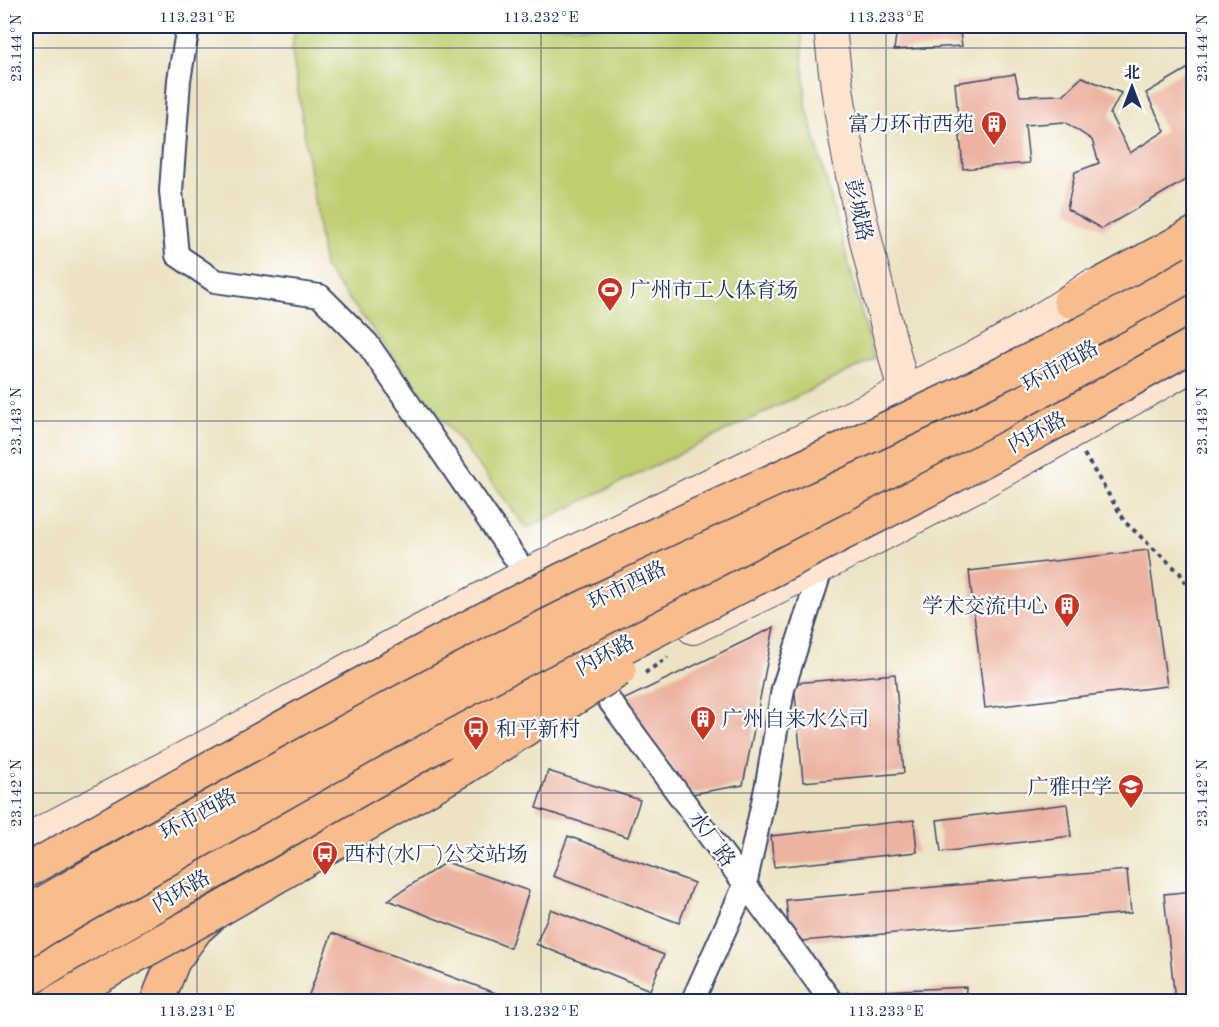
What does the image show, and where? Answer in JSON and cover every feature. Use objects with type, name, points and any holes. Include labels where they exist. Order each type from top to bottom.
[{"type":"main road","name":"彭城路","points":[[830,26],[842,126],[851,173],[873,276],[904,391]]},
{"type":"main road","points":[[1070,301],[1194,216]]},
{"type":"main road","points":[[26,883],[380,652],[526,575],[904,391],[968,368],[1009,338],[1070,301],[1194,234]]},
{"type":"main road","points":[[26,862],[386,670],[591,565],[1019,366],[1194,272]]},
{"type":"main road","name":"环市西路","points":[[71,902],[185,821],[426,687],[557,619],[949,428],[1194,292]]},
{"type":"main road","name":"环市西路","points":[[71,902],[124,886],[414,723],[627,615],[808,553],[960,453],[1194,323]]},
{"type":"main road","name":"内环路","points":[[26,981],[509,706],[808,553],[1067,416],[1194,344]]},
{"type":"main road","points":[[26,991],[144,919],[361,798],[592,676],[808,553],[981,483],[1194,364]]},
{"type":"main road","points":[[732,534],[784,449]]},
{"type":"main road","points":[[56,1002],[132,957],[216,912],[462,768],[808,553]]},
{"type":"main road","points":[[26,840],[223,753],[442,652],[479,637],[557,619]]},
{"type":"main road","points":[[26,871],[386,670]]},
{"type":"main road","points":[[505,675],[592,676]]},
{"type":"main road","points":[[144,919],[243,821]]},
{"type":"main road","points":[[26,913],[71,902]]},
{"type":"main road","points":[[26,944],[71,902]]},
{"type":"main road","points":[[158,1002],[173,961],[196,929],[216,912]]},
{"type":"street","points":[[188,26],[179,80],[171,191],[177,255],[215,281],[320,296],[367,343],[557,619]]},
{"type":"street","points":[[853,416],[900,405],[968,368],[1104,303],[1194,253]]},
{"type":"street","points":[[949,428],[968,368]]},
{"type":"street","points":[[692,1002],[745,885],[767,784],[808,553]]},
{"type":"street","name":"水厂路","points":[[592,676],[832,1002]]},
{"type":"path","points":[[1071,433],[1126,523],[1180,573],[1194,600]]},
{"type":"green space","name":"广州市工人体育场","points":[[295,26],[801,26],[806,105],[874,359],[527,528],[324,267],[292,50]]},
{"type":"building","name":"富力环市西苑","points":[[861,26],[959,26],[962,46],[894,50],[897,28]]},
{"type":"building","name":"富力环市西苑","points":[[1192,66],[1194,68],[1194,175],[1102,229],[1067,209],[1075,172],[1099,163],[1092,140],[1065,122],[1025,125],[1029,163],[963,169],[955,83],[1015,74],[1020,96],[1063,95],[1082,77],[1121,93],[1110,114],[1130,153],[1165,131],[1146,93]]},
{"type":"building","name":"学术交流中心","points":[[1148,550],[1167,686],[985,708],[969,571]]},
{"type":"building","name":"广州自来水公司","points":[[774,627],[743,785],[692,794],[623,700]]},
{"type":"building","points":[[895,674],[904,773],[803,782],[794,683]]},
{"type":"building","points":[[548,771],[640,800],[628,837],[536,808]]},
{"type":"building","points":[[1067,804],[1071,836],[941,852],[937,820]]},
{"type":"building","points":[[914,820],[917,852],[774,867],[771,836]]},
{"type":"building","points":[[568,836],[694,883],[679,923],[553,876]]},
{"type":"building","points":[[446,862],[529,891],[510,948],[388,900]]},
{"type":"building","points":[[1127,870],[1131,913],[790,942],[786,900]]},
{"type":"building","points":[[1194,891],[1194,1002],[1175,1002],[1164,894]]},
{"type":"building","points":[[551,909],[664,955],[650,990],[536,944]]},
{"type":"building","points":[[332,933],[504,996],[502,1002],[307,1000]]},
{"type":"building","points":[[966,987],[965,1002],[846,1002],[840,993]]},
{"type":"place","name":"富力环市西苑","points":[[994,147]]},
{"type":"place","name":"广州市工人体育场","points":[[610,313]]},
{"type":"place","name":"学术交流中心","points":[[1067,629]]},
{"type":"place","name":"广州自来水公司","points":[[703,742]]},
{"type":"place","name":"和平新村","points":[[476,752]]},
{"type":"place","name":"广雅中学","points":[[1131,810]]},
{"type":"place","name":"西村(水厂)公交站场","points":[[325,877]]}]
